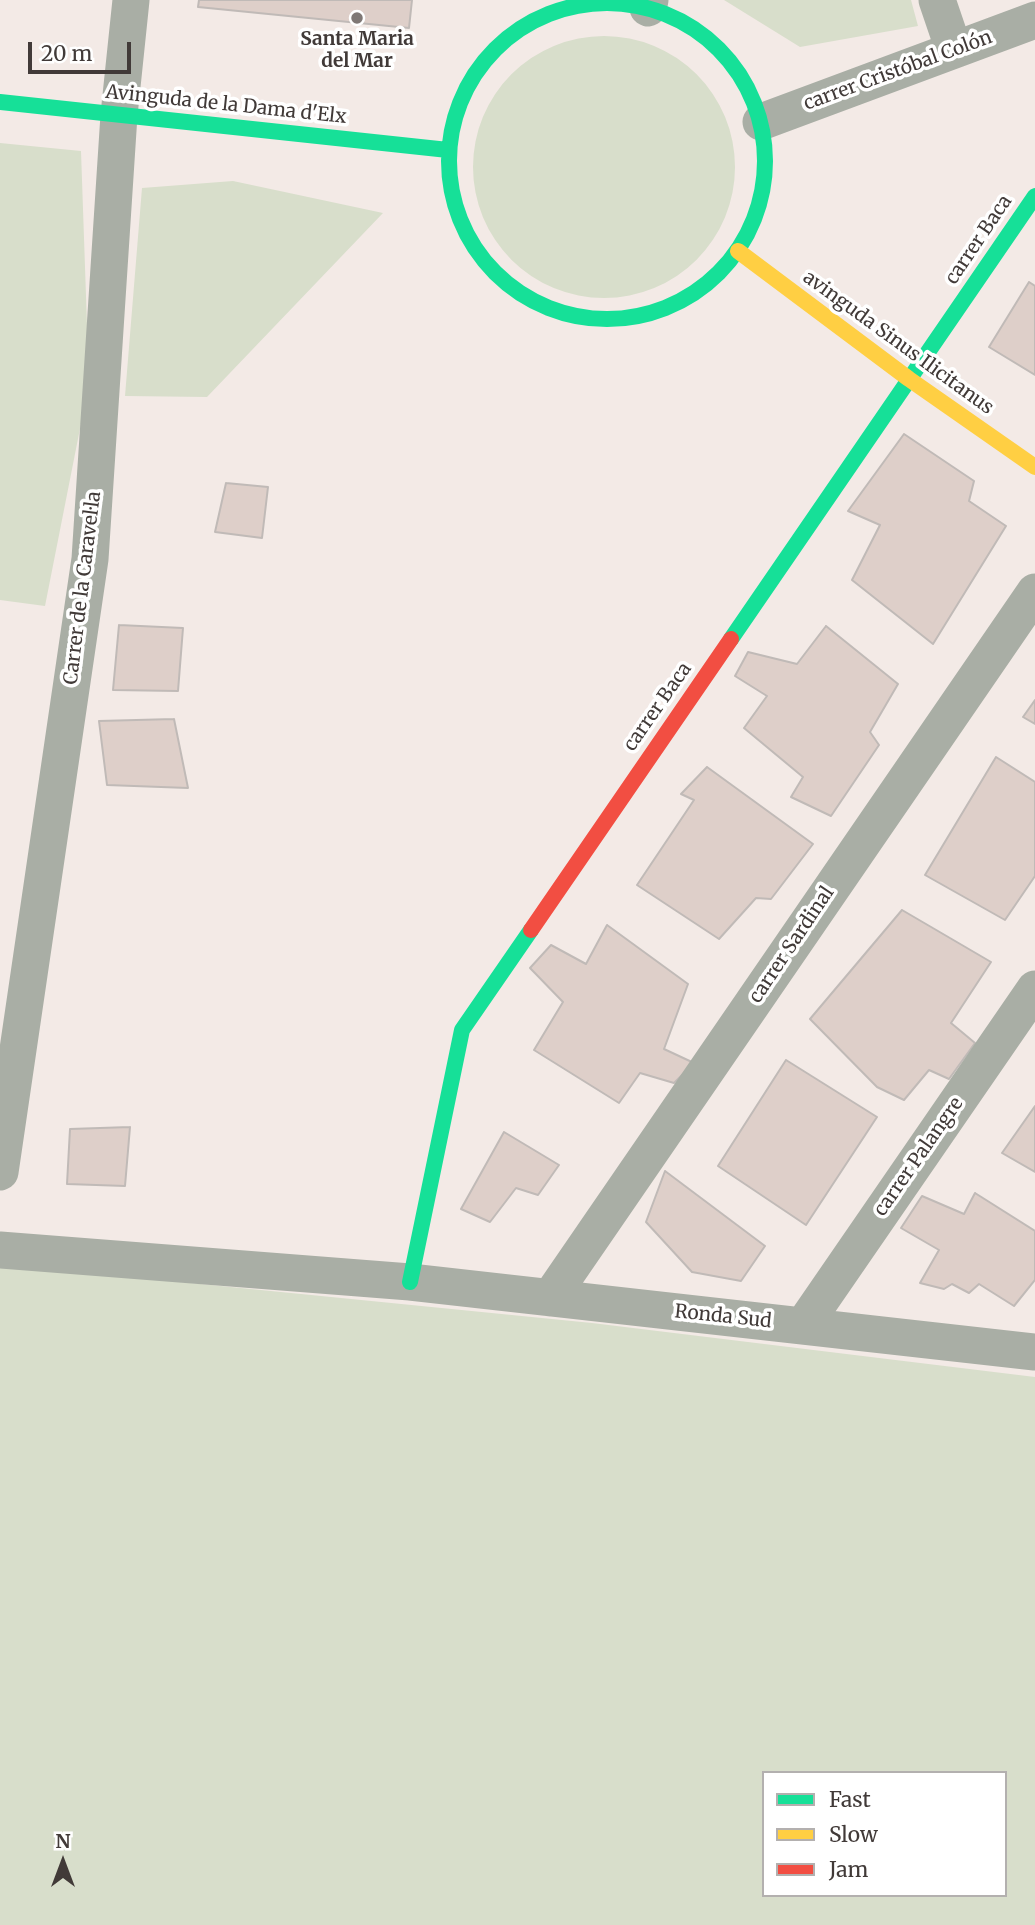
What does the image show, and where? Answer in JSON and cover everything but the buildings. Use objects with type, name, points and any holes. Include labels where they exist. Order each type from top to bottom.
[{"type":"street","name":"Carrer de la Caravel·la","points":[[0,1172],[90,559],[119,115],[131,0]]},
{"type":"street","points":[[937,0],[954,50]]},
{"type":"street","points":[[598,3],[649,4],[699,31],[720,50],[743,79],[761,122],[765,144],[763,188],[750,231],[738,251],[723,269],[685,299],[639,316],[615,319],[566,314],[522,295],[502,280],[471,243],[453,199],[449,175],[452,125],[471,78],[504,40],[525,25],[573,6],[598,3]]},
{"type":"street","name":"carrer Cristóbal Colón","points":[[761,122],[1035,20]]},
{"type":"street","name":"Avinguda de la Dama d'Elx","points":[[0,102],[449,150]]},
{"type":"street","name":"carrer Baca","points":[[410,1282],[462,1030],[1035,196]]},
{"type":"street","name":"avinguda Sinus Ilicitanus","points":[[738,251],[909,379],[1035,467]]},
{"type":"street","name":"carrer Sardinal","points":[[550,1298],[1035,592]]},
{"type":"street","name":"carrer Palangre","points":[[803,1326],[1035,989]]},
{"type":"street","name":"Ronda Sud","points":[[0,1250],[410,1282],[1035,1352]]},
{"type":"green space","points":[[724,0],[911,0],[918,26],[800,47]]},
{"type":"green space","points":[[604,36],[630,39],[654,46],[677,58],[697,74],[713,94],[725,117],[732,141],[735,167],[732,193],[725,217],[713,240],[697,260],[677,276],[654,288],[630,295],[604,298],[578,295],[554,288],[531,276],[511,260],[495,240],[483,217],[476,193],[473,167],[476,141],[483,117],[495,94],[511,74],[531,58],[554,46],[578,39]]},
{"type":"green space","points":[[0,143],[81,151],[89,383],[45,606],[0,600]]},
{"type":"green space","points":[[233,181],[383,213],[207,397],[125,396],[142,188]]},
{"type":"green space","points":[[0,1264],[592,1323],[1035,1377],[1035,1925],[0,1925]]},
{"type":"traffic: fast","points":[[623,3],[682,21],[719,49],[739,73],[753,100],[765,145],[765,161],[765,177],[753,222],[739,249],[719,273],[695,293],[668,307],[623,319],[591,319],[532,301],[495,273],[475,249],[461,222],[452,192],[449,145],[467,86],[495,49],[519,29],[546,15],[576,6],[623,3]]},
{"type":"traffic: fast","points":[[0,102],[448,150]]},
{"type":"traffic: fast","points":[[731,639],[1035,196]]},
{"type":"traffic: fast","points":[[410,1282],[462,1030],[531,930]]},
{"type":"traffic: slow","points":[[738,251],[909,379],[1035,467]]},
{"type":"traffic: jam","points":[[531,930],[731,639]]},
{"type":"place","name":"Santa Maria del Mar","points":[[357,18]]}]
